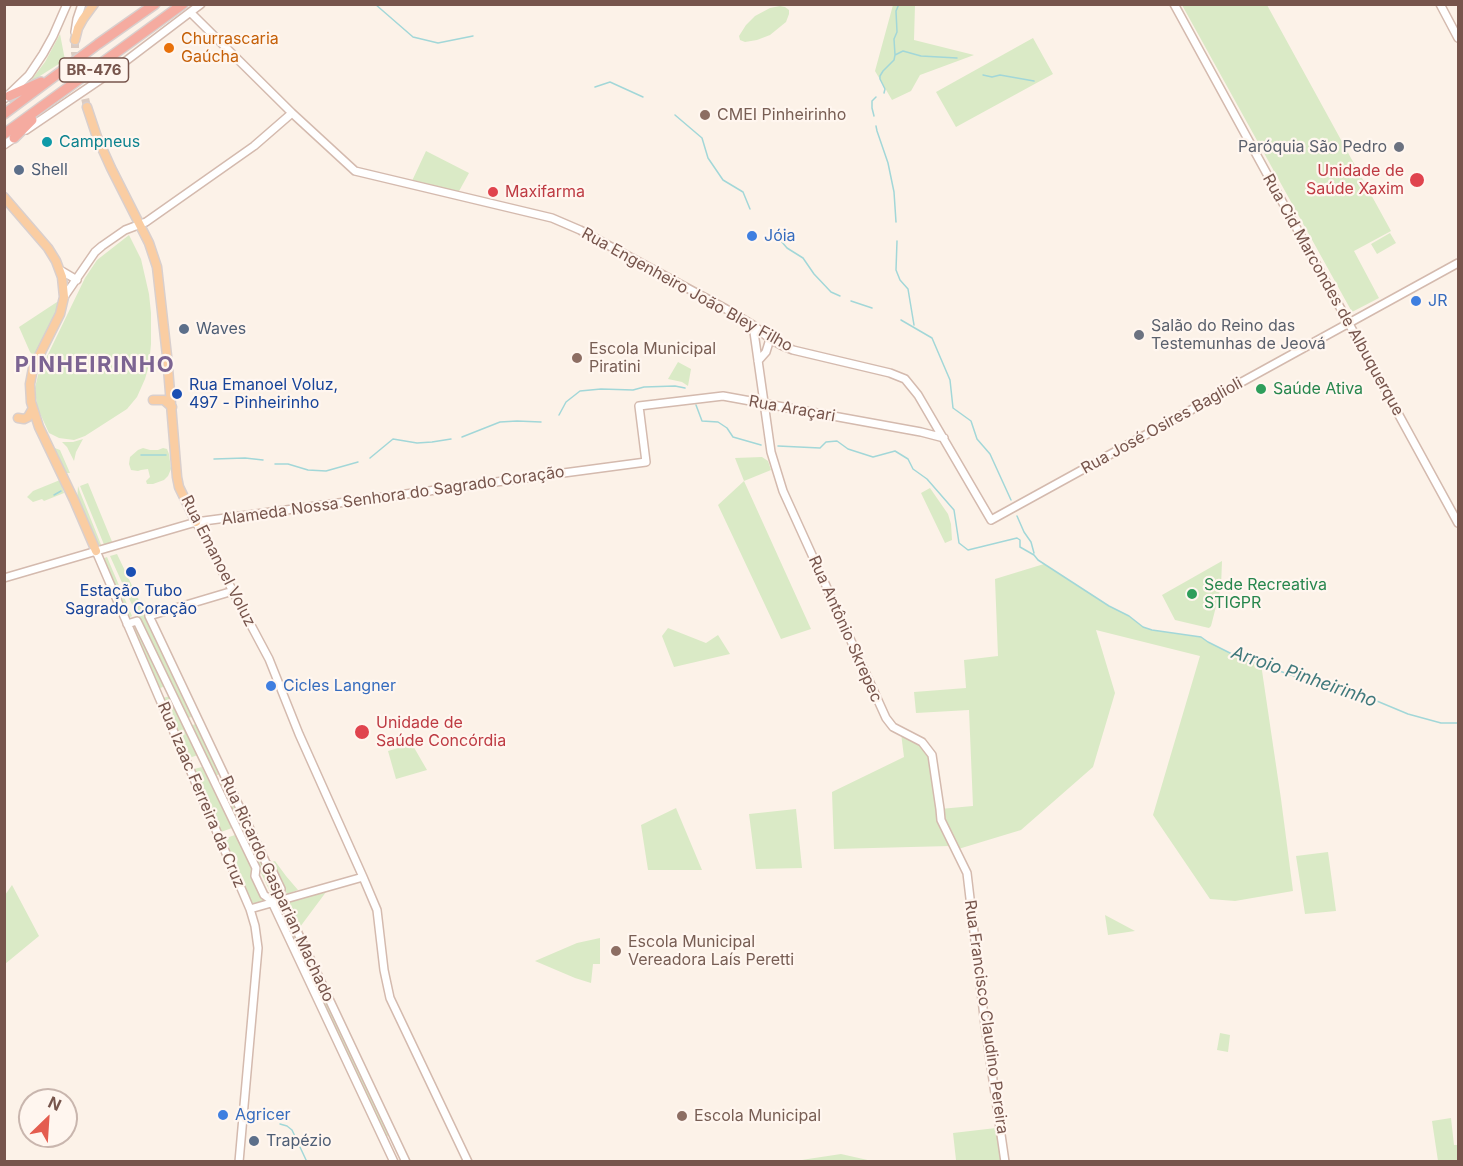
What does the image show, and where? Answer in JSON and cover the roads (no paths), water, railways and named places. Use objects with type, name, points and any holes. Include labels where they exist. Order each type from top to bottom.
[{"type":"highway","points":[[98,44],[102,38],[140,10],[144,4]]},
{"type":"highway","name":"BR-476","points":[[4,114],[155,4]]},
{"type":"highway","name":"BR-476","points":[[9,136],[51,101],[183,4]]},
{"type":"highway","points":[[7,97],[54,76]]},
{"type":"main road","points":[[75,40],[78,28],[94,4]]},
{"type":"main road","name":"Rua Emanoel Voluz","points":[[87,106],[97,137],[149,243],[157,267],[177,477],[179,487],[196,522]]},
{"type":"main road","points":[[4,197],[48,248],[60,270],[64,285],[64,297],[58,320],[33,368],[30,393],[32,410],[28,417],[18,418]]},
{"type":"main road","points":[[153,400],[164,400],[172,408]]},
{"type":"main road","name":"Rua Izaac Ferreira da Cruz","points":[[32,410],[96,551]]},
{"type":"street","points":[[7,97],[44,54],[67,4]]},
{"type":"street","points":[[75,40],[77,19],[82,4]]},
{"type":"street","points":[[4,145],[9,136],[110,73],[201,4]]},
{"type":"street","name":"Rua Cid Marcondes de Albuquerque","points":[[1174,4],[1458,523]]},
{"type":"street","points":[[1440,4],[1458,38]]},
{"type":"street","name":"Rua Engenheiro João Bley Filho","points":[[191,13],[292,113],[355,171],[552,218],[580,230],[705,297],[753,325],[783,346],[890,373],[905,379],[918,395],[991,520]]},
{"type":"street","points":[[64,297],[95,252],[102,246],[126,230],[155,216],[254,146],[292,113]]},
{"type":"street","name":"Rua José Osires Baglioli","points":[[991,520],[1458,263]]},
{"type":"street","points":[[60,270],[77,280]]},
{"type":"street","name":"Rua Antônio Skrepec","points":[[753,325],[771,452],[783,491],[886,718],[893,727],[922,742],[932,755],[941,820],[967,873]]},
{"type":"street","points":[[758,361],[766,352],[770,339]]},
{"type":"street","points":[[766,352],[783,346]]},
{"type":"street","name":"Rua Araçari","points":[[646,462],[639,406],[723,396],[944,438]]},
{"type":"street","points":[[921,432],[928,423],[928,412]]},
{"type":"street","name":"Alameda Nossa Senhora do Sagrado Coração","points":[[4,578],[196,522],[646,462]]},
{"type":"street","name":"Rua Emanoel Voluz","points":[[196,522],[269,659],[299,734],[363,877],[379,922],[384,970],[390,998],[468,1161]]},
{"type":"street","name":"Rua Izaac Ferreira da Cruz","points":[[96,551],[250,909],[255,926],[258,948],[238,1161]]},
{"type":"street","name":"Rua Ricardo Gasparian Machado","points":[[233,591],[149,616],[266,863],[272,868],[281,889],[282,900],[406,1161]]},
{"type":"street","name":"Rua Ricardo Gasparian Machado","points":[[128,624],[137,621],[256,868],[255,876],[264,896],[273,903],[394,1161]]},
{"type":"street","points":[[187,725],[195,721],[200,723]]},
{"type":"street","points":[[213,778],[219,780],[224,775]]},
{"type":"street","name":"Rua Francisco Claudino Pereira","points":[[967,873],[985,1025],[1005,1161]]},
{"type":"street","points":[[250,909],[363,877]]},
{"type":"street","points":[[280,920],[291,917]]},
{"type":"waterway","points":[[375,4],[413,37],[438,43],[473,36]]},
{"type":"waterway","points":[[884,93],[885,89],[880,76],[894,60],[894,39],[897,32],[896,11],[899,4]]},
{"type":"waterway","points":[[895,55],[903,51],[921,56],[957,58]]},
{"type":"waterway","points":[[983,75],[992,77],[1000,75],[1034,81]]},
{"type":"waterway","points":[[595,87],[610,82],[643,97]]},
{"type":"waterway","points":[[874,116],[872,101],[876,97]]},
{"type":"waterway","points":[[675,115],[702,138],[708,158],[723,180],[743,192],[750,209]]},
{"type":"waterway","points":[[876,126],[888,163],[894,192],[896,222]]},
{"type":"waterway","points":[[776,235],[787,248],[803,258],[831,292],[840,296]]},
{"type":"waterway","points":[[897,241],[896,270],[900,280],[908,289],[914,325]]},
{"type":"waterway","points":[[851,301],[872,308]]},
{"type":"waterway","points":[[901,320],[932,338],[950,380],[953,408],[971,421],[977,439],[990,454],[1011,500]]},
{"type":"waterway","name":"Arroio Pinheirinho","points":[[559,415],[566,402],[580,391],[675,386],[685,388]]},
{"type":"waterway","name":"Arroio Pinheirinho","points":[[696,405],[702,421],[718,422],[727,428],[733,437],[761,445]]},
{"type":"waterway","name":"Arroio Pinheirinho","points":[[462,437],[500,422],[541,422]]},
{"type":"waterway","name":"Arroio Pinheirinho","points":[[370,458],[393,439],[417,443],[451,439]]},
{"type":"waterway","name":"Arroio Pinheirinho","points":[[778,446],[820,448],[826,442],[837,441],[848,449],[873,457],[895,451],[908,459],[913,469],[927,479],[954,510],[959,543],[968,550],[1017,538],[1020,540],[1020,547],[1038,560],[1143,627],[1201,637],[1238,657],[1303,679],[1360,694],[1408,714],[1441,723],[1458,723]]},
{"type":"waterway","name":"Arroio Pinheirinho","points":[[141,455],[166,455]]},
{"type":"waterway","name":"Arroio Pinheirinho","points":[[214,459],[263,460]]},
{"type":"waterway","name":"Arroio Pinheirinho","points":[[275,464],[326,471],[358,462]]},
{"type":"waterway","name":"Arroio Pinheirinho","points":[[54,495],[61,491]]},
{"type":"waterway","points":[[1017,516],[1031,542],[1034,553]]},
{"type":"waterway","points":[[280,1124],[292,1130],[307,1162]]},
{"type":"tunnel","points":[[75,40],[75,53],[87,107]]},
{"type":"place","name":"Churrascaria Gaúcha","points":[[169,48]]},
{"type":"place","name":"CMEI Pinheirinho","points":[[705,115]]},
{"type":"place","name":"Campneus","points":[[47,142]]},
{"type":"place","name":"Paróquia São Pedro","points":[[1399,147]]},
{"type":"place","name":"Shell","points":[[19,170]]},
{"type":"place","name":"Unidade de Saúde Xaxim","points":[[1417,180]]},
{"type":"place","name":"Maxifarma","points":[[493,192]]},
{"type":"place","name":"Jóia","points":[[752,236]]},
{"type":"place","name":"JR","points":[[1416,301]]},
{"type":"place","name":"Waves","points":[[184,329]]},
{"type":"place","name":"Salão do Reino das Testemunhas de Jeová","points":[[1139,335]]},
{"type":"place","name":"Escola Municipal Piratini","points":[[577,358]]},
{"type":"place","name":"Saúde Ativa","points":[[1261,389]]},
{"type":"place","name":"Rua Emanoel Voluz, 497 - Pinheirinho","points":[[177,394]]},
{"type":"place","name":"Estação Tubo Sagrado Coração","points":[[131,572]]},
{"type":"place","name":"Sede Recreativa STIGPR","points":[[1192,594]]},
{"type":"place","name":"Cicles Langner","points":[[271,686]]},
{"type":"place","name":"Unidade de Saúde Concórdia","points":[[362,732]]},
{"type":"place","name":"Escola Municipal Vereadora Laís Peretti","points":[[616,951]]},
{"type":"place","name":"Agricer","points":[[223,1115]]},
{"type":"place","name":"Escola Municipal","points":[[682,1116]]},
{"type":"place","name":"Trapézio","points":[[254,1141]]},
{"type":"district","name":"PINHEIRINHO","points":[[95,365]]}]
